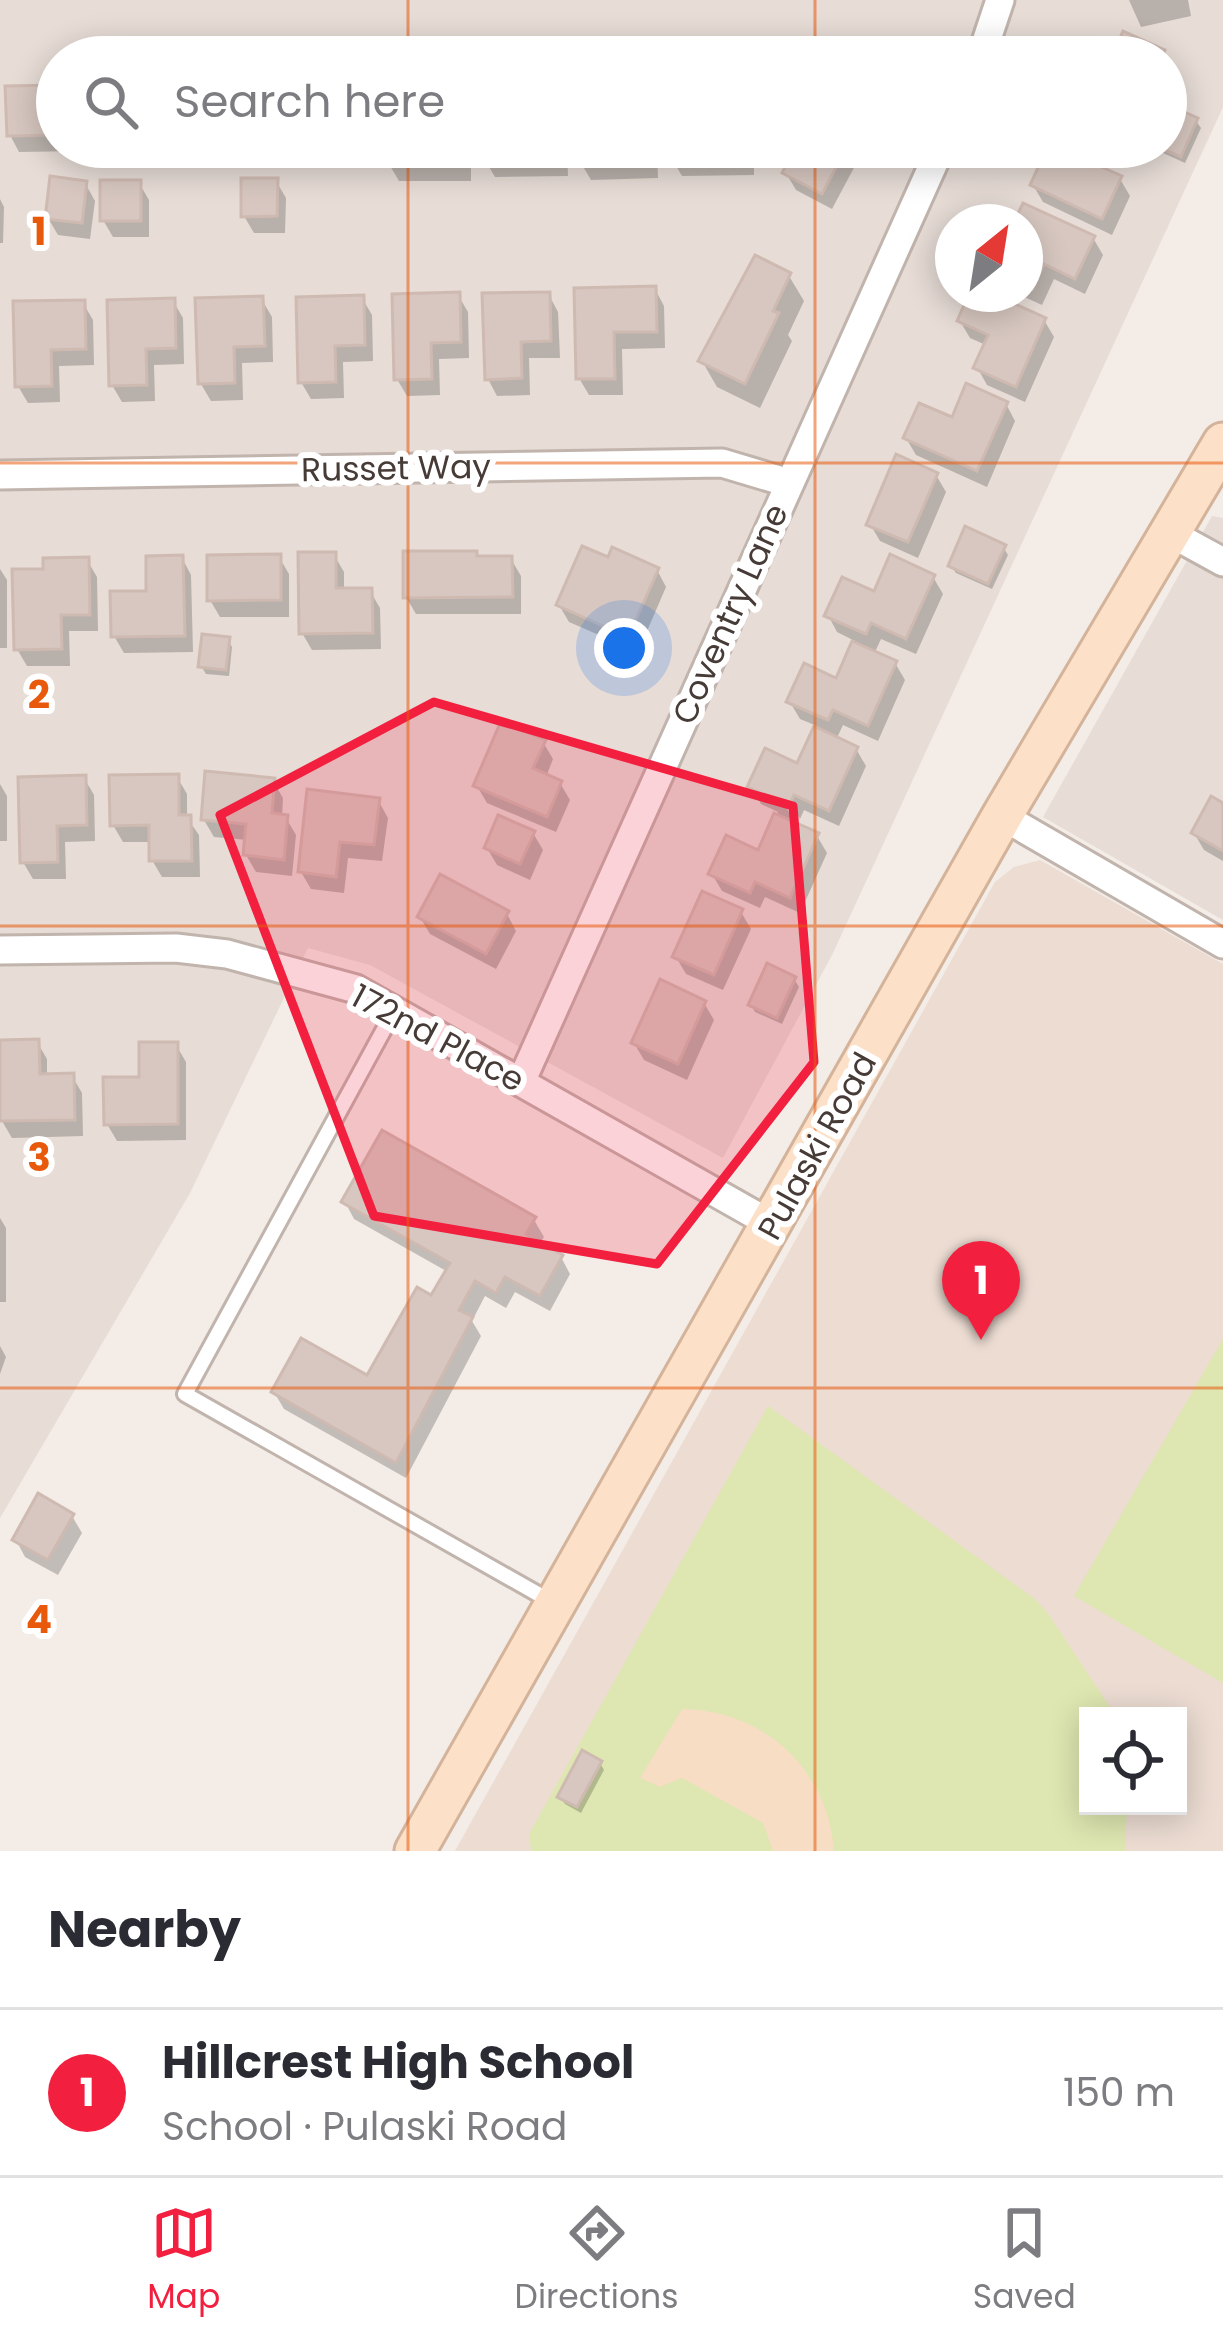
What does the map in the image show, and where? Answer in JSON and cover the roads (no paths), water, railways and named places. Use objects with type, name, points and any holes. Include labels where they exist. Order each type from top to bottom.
[{"type":"main road","name":"Pulaski Road","points":[[415,1851],[1002,816],[1223,443]]},
{"type":"street","points":[[988,36],[1000,0]]},
{"type":"street","name":"Coventry Lane","points":[[521,1082],[932,168]]},
{"type":"street","name":"Russet Way","points":[[0,475],[722,463],[789,483]]},
{"type":"street","points":[[1172,533],[1223,562]]},
{"type":"street","points":[[1002,816],[1223,944]]},
{"type":"street","name":"172nd Place","points":[[0,950],[176,948],[227,954],[356,989],[773,1225]]},
{"type":"lane","points":[[394,1010],[184,1394],[556,1605]]},
{"type":"place","name":"Hillcrest High School","points":[[981,1340]]}]
